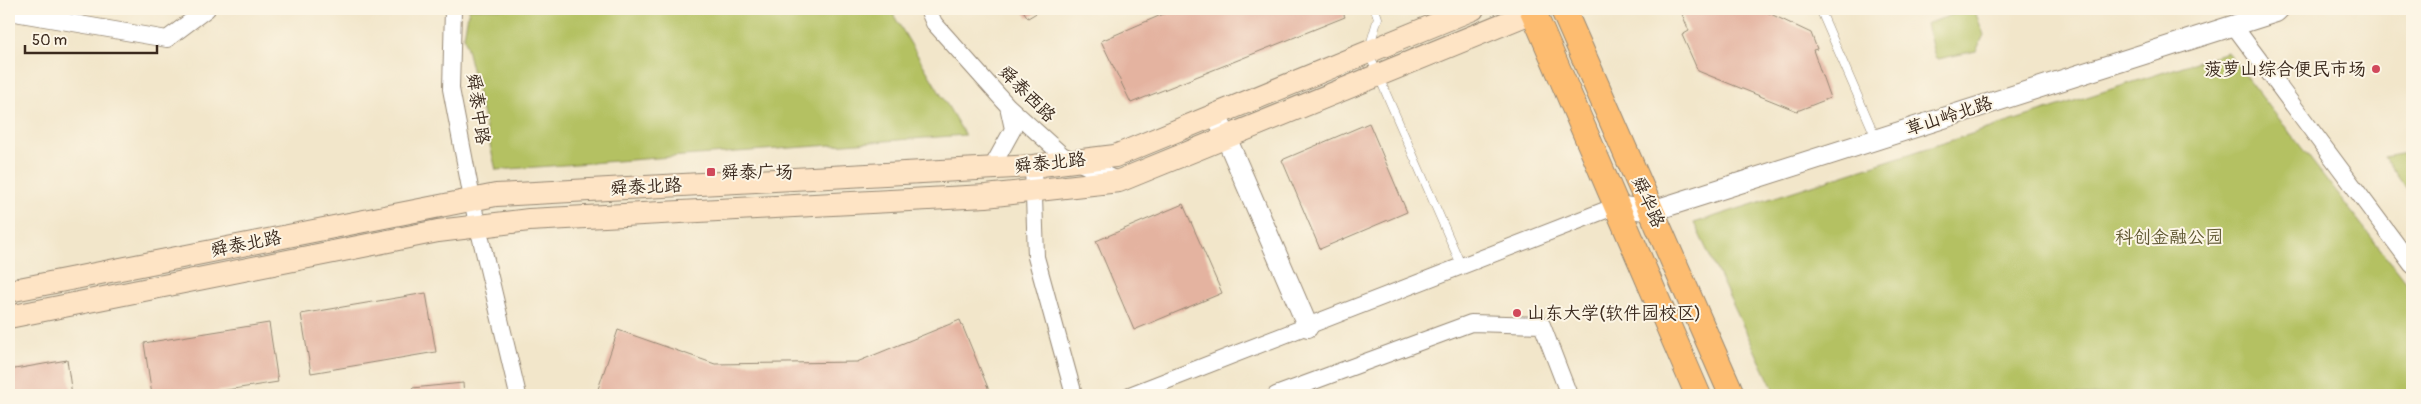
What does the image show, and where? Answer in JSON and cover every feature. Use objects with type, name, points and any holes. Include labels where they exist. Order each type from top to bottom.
[{"type":"main road","name":"舜泰北路","points":[[9,291],[475,213],[496,195],[987,169],[1033,166],[1114,156],[1473,9]]},
{"type":"main road","name":"舜华路","points":[[1563,9],[1732,395]]},
{"type":"main road","points":[[9,317],[438,231],[475,213],[529,220],[986,196],[1119,181],[1535,10]]},
{"type":"main road","name":"舜华路","points":[[1535,10],[1616,206],[1698,395]]},
{"type":"street","points":[[9,12],[167,39],[207,9]]},
{"type":"street","name":"舜泰中路","points":[[453,9],[451,89],[475,213],[518,395]]},
{"type":"street","name":"舜泰西路","points":[[928,9],[934,23],[1008,106],[1062,155],[1119,181]]},
{"type":"street","name":"草山岭北路","points":[[1616,206],[1652,211],[2234,26],[2276,12],[2279,9]]},
{"type":"street","points":[[2234,26],[2412,264]]},
{"type":"street","points":[[987,169],[992,167],[1013,129],[1008,106]]},
{"type":"street","points":[[1216,114],[1308,327]]},
{"type":"street","points":[[1033,166],[1036,257],[1074,395]]},
{"type":"street","points":[[1130,395],[1616,206]]},
{"type":"street","points":[[1284,394],[1471,323],[1542,325],[1569,395]]},
{"type":"lane","points":[[1375,9],[1378,18],[1368,52],[1462,267]]},
{"type":"lane","points":[[1820,9],[1876,139]]},
{"type":"green space","points":[[469,9],[890,9],[965,135],[496,170],[464,36]]},
{"type":"green space","points":[[1952,9],[1974,9],[1984,35],[1976,51],[1938,59],[1935,57],[1926,24],[1954,14]]},
{"type":"green space","name":"科创金融公园","points":[[2227,52],[2407,283],[2412,286],[2412,395],[1776,395],[1694,223]]},
{"type":"green space","points":[[2412,152],[2412,197],[2384,157]]},
{"type":"building","points":[[1022,9],[1043,9],[1028,18]]},
{"type":"building","points":[[1175,9],[1341,9],[1345,17],[1131,103],[1101,41]]},
{"type":"building","points":[[1680,9],[1760,9],[1811,33],[1817,49],[1813,50],[1830,98],[1797,111],[1698,71],[1682,35],[1689,31]]},
{"type":"building","points":[[1369,123],[1407,212],[1320,249],[1282,160]]},
{"type":"building","points":[[1183,204],[1222,293],[1134,330],[1096,241]]},
{"type":"building","points":[[426,293],[436,352],[311,373],[301,314]]},
{"type":"building","points":[[960,320],[991,395],[596,395],[618,330],[715,364],[857,362]]},
{"type":"building","points":[[269,323],[278,382],[195,395],[152,395],[144,343]]},
{"type":"building","points":[[67,360],[72,395],[9,395],[9,370]]},
{"type":"building","points":[[463,383],[464,395],[413,395],[412,388]]},
{"type":"place","name":"菠萝山综合便民市场","points":[[2376,69]]},
{"type":"place","name":"舜泰广场","points":[[711,172]]},
{"type":"place","name":"山东大学(软件园校区)","points":[[1517,313]]}]
